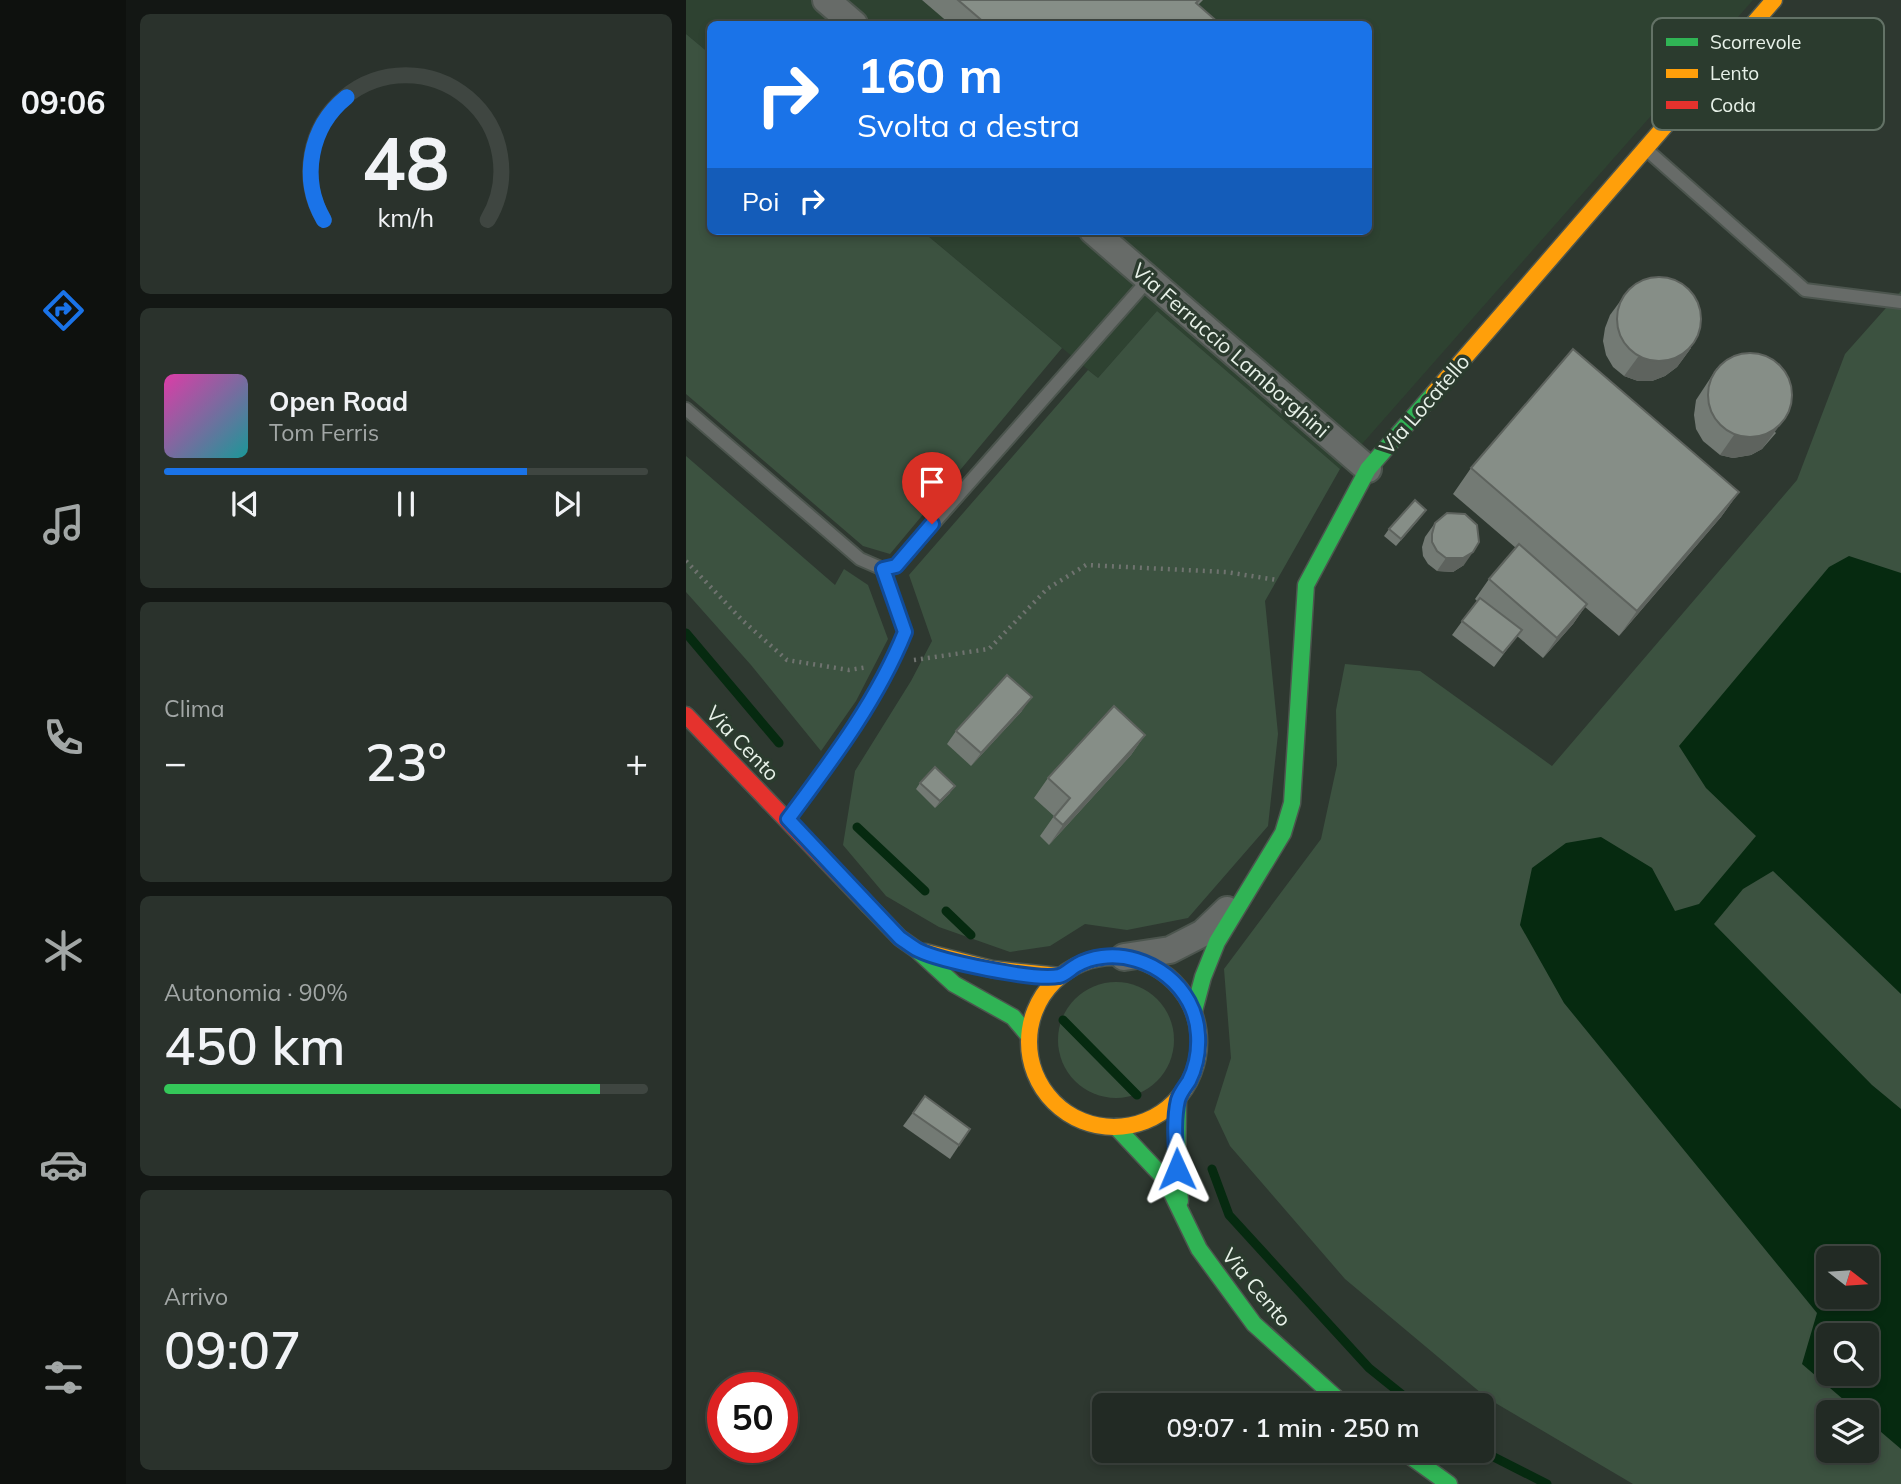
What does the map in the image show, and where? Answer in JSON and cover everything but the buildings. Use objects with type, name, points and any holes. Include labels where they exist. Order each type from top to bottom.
[{"type":"main road","name":"Via Locatello","points":[[1758,18],[1773,0]]},
{"type":"main road","name":"Via Locatello","points":[[1194,1011],[1203,977],[1217,942],[1268,860],[1283,832],[1292,803],[1306,585],[1368,469],[1661,130]]},
{"type":"main road","name":"Via Cento","points":[[686,715],[900,938],[918,950],[954,984],[1013,1017],[1029,1036]]},
{"type":"main road","name":"Via Cento","points":[[918,950],[980,967],[1029,976],[1060,976]]},
{"type":"main road","name":"Via Cento","points":[[1101,957],[1124,957],[1147,963],[1167,974],[1182,991],[1194,1011],[1198,1056],[1191,1078],[1178,1098],[1150,1118],[1116,1127],[1093,1124],[1070,1115],[1052,1101],[1039,1082],[1030,1059],[1029,1036],[1033,1013],[1044,993],[1060,976],[1079,964],[1101,957]]},
{"type":"main road","name":"Via Cento","points":[[1178,1098],[1177,1169],[1182,1213]]},
{"type":"main road","name":"Via Cento","points":[[1116,1127],[1165,1179],[1199,1248],[1254,1324],[1331,1393]]},
{"type":"main road","points":[[1420,1463],[1449,1484]]},
{"type":"street","points":[[826,0],[850,21]]},
{"type":"street","name":"Via Ferruccio Lamborghini","points":[[1098,235],[1368,469]]},
{"type":"street","name":"Via Locatello","points":[[1124,957],[1170,950],[1203,933],[1248,890]]},
{"type":"lane","points":[[1646,148],[1805,290],[1901,302]]},
{"type":"lane","points":[[686,409],[860,559],[883,569],[896,566],[1149,279]]},
{"type":"lane","points":[[788,819],[849,737],[891,664],[905,632],[883,569]]},
{"type":"path","points":[[686,561],[742,620],[788,660],[849,670],[989,649],[1047,589],[1086,565],[1226,572],[1306,585]]},
{"type":"shaded area","points":[[686,0],[1753,0],[1737,18],[1652,18],[1652,115],[1340,469],[1157,311],[1098,378],[927,235],[1372,235],[1372,21],[707,21],[707,52],[686,34]]},
{"type":"shaded area","points":[[686,34],[707,52],[707,235],[927,235],[1062,348],[890,554],[863,546],[686,394]]},
{"type":"shaded area","points":[[1901,291],[1901,1484],[1633,1484],[1494,1402],[1494,1393],[1481,1393],[1345,1279],[1230,1146],[1214,1112],[1231,1058],[1224,969],[1321,839],[1337,765],[1336,710],[1345,664],[1420,671],[1552,766],[1797,480],[1845,354]]},
{"type":"shaded area","points":[[1157,311],[1340,469],[1265,601],[1278,734],[1268,826],[1188,918],[1127,930],[1085,924],[1050,946],[1010,952],[939,927],[886,896],[843,845],[855,771],[911,681],[932,641],[909,575],[1088,370],[1098,378]]},
{"type":"shaded area","points":[[686,456],[835,585],[844,569],[868,585],[888,639],[856,701],[821,751],[751,665],[686,592]]},
{"type":"shaded area","points":[[1849,556],[1901,573],[1901,994],[1773,871],[1743,889],[1714,924],[1872,1085],[1901,1109],[1901,1449],[1879,1430],[1879,1400],[1844,1400],[1828,1386],[1879,1386],[1879,1323],[1816,1323],[1816,1376],[1802,1364],[1817,1313],[1564,1003],[1520,925],[1532,868],[1566,843],[1601,837],[1652,868],[1675,911],[1699,904],[1756,836],[1706,788],[1679,746],[1829,567]]},
{"type":"shaded area","points":[[1116,982],[1138,986],[1157,999],[1170,1018],[1174,1040],[1170,1062],[1157,1081],[1138,1094],[1116,1098],[1094,1094],[1075,1081],[1062,1062],[1058,1040],[1062,1018],[1075,999],[1094,986]]},
{"type":"waterway","points":[[686,633],[779,743]]},
{"type":"waterway","points":[[857,827],[925,891]]},
{"type":"waterway","points":[[946,911],[971,935]]},
{"type":"waterway","points":[[1063,1020],[1137,1095]]},
{"type":"waterway","points":[[1212,1169],[1229,1215],[1369,1368],[1400,1393]]},
{"type":"waterway","points":[[1494,1457],[1547,1484]]},
{"type":"traffic: fast","points":[[1194,1011],[1203,977],[1217,942],[1283,833],[1292,803],[1306,585],[1368,469],[1434,393]]},
{"type":"traffic: fast","points":[[869,906],[900,938],[954,984],[1013,1017],[1029,1036]]},
{"type":"traffic: fast","points":[[1178,1098],[1177,1169],[1180,1201]]},
{"type":"traffic: fast","points":[[1116,1127],[1165,1179],[1199,1249],[1254,1324],[1331,1393]]},
{"type":"traffic: fast","points":[[1420,1463],[1449,1484]]},
{"type":"traffic: slow","points":[[1758,18],[1774,0]]},
{"type":"traffic: slow","points":[[1434,393],[1662,130]]},
{"type":"traffic: slow","points":[[925,952],[992,969],[1060,976]]},
{"type":"traffic: slow","points":[[1114,957],[1146,964],[1174,982],[1192,1010],[1199,1042],[1192,1074],[1174,1102],[1146,1120],[1114,1127],[1082,1120],[1054,1102],[1036,1074],[1029,1042],[1036,1010],[1054,982],[1082,964],[1114,957]]},
{"type":"traffic: jam","points":[[686,715],[869,906]]},
{"type":"route","points":[[932,524],[896,566],[883,569],[905,632],[895,656],[849,737],[788,819],[900,938],[918,950],[980,967],[1029,976],[1060,976],[1079,964],[1101,957],[1124,957],[1147,963],[1167,974],[1194,1011],[1198,1033],[1198,1056],[1191,1078],[1178,1098],[1177,1169]]}]
